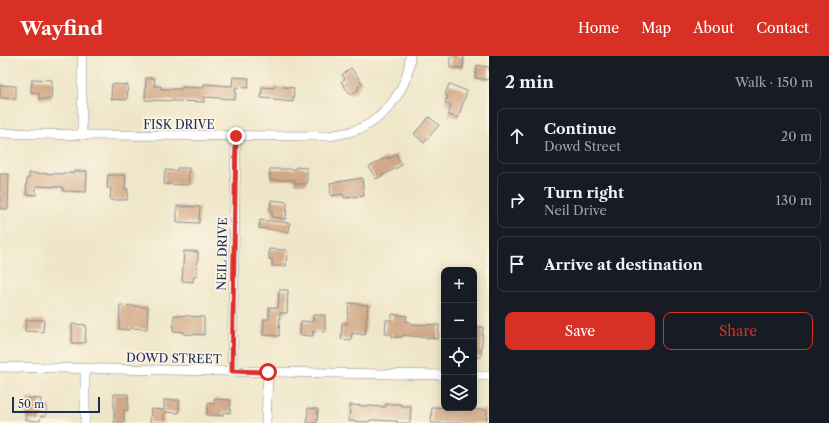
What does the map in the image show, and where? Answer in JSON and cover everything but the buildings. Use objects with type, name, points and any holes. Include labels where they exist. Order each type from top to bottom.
[{"type":"street","points":[[82,56],[82,136]]},
{"type":"street","name":"FISK DRIVE","points":[[0,133],[82,136],[329,136],[357,130],[378,118],[402,89],[410,66],[410,56]]},
{"type":"street","name":"NEIL DRIVE","points":[[232,371],[236,136]]},
{"type":"street","name":"DOWD STREET","points":[[0,368],[86,368],[441,375]]},
{"type":"street","points":[[85,423],[86,368]]},
{"type":"street","points":[[266,423],[268,372]]},
{"type":"street","points":[[477,376],[489,376]]},
{"type":"route","points":[[236,136],[232,371],[268,372]]}]
